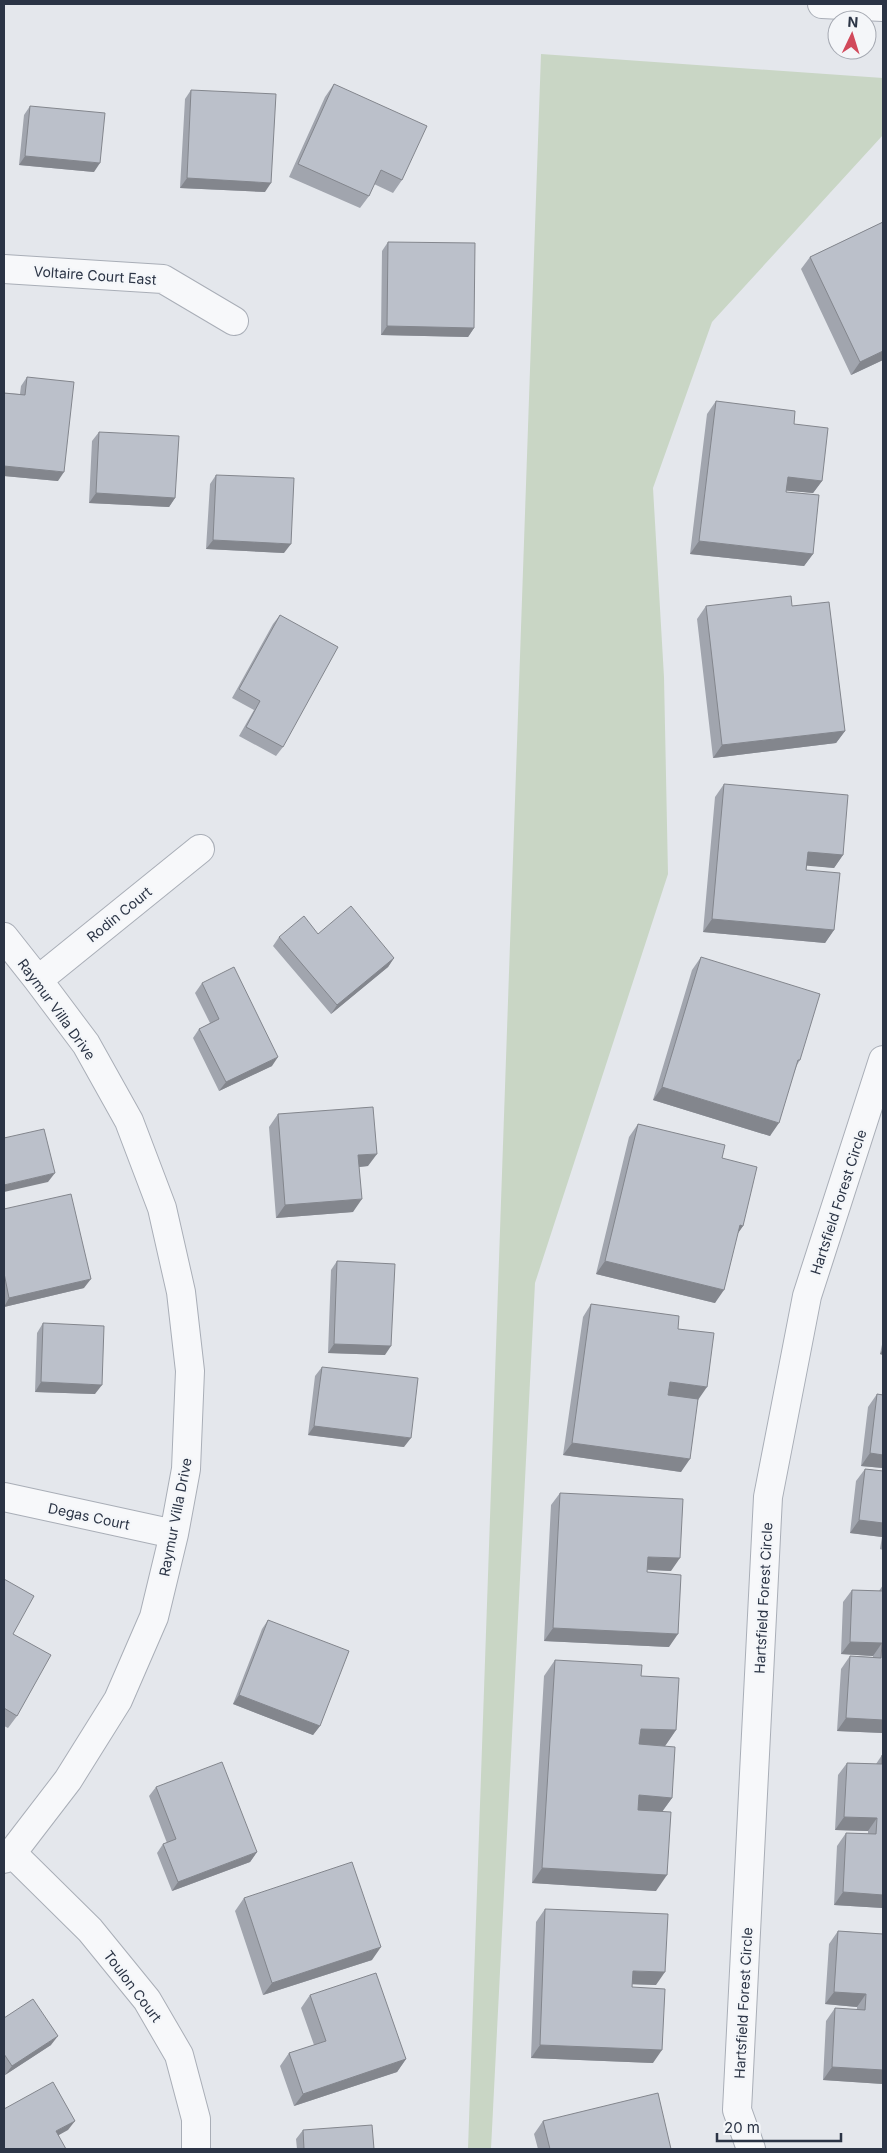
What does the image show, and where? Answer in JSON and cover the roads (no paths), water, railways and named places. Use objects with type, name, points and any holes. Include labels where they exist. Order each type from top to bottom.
[{"type":"street","points":[[822,4],[883,7]]},
{"type":"street","name":"Voltaire Court East","points":[[4,269],[163,279],[234,321]]},
{"type":"street","name":"Rodin Court","points":[[38,980],[200,849]]},
{"type":"street","name":"Raymur Villa Drive","points":[[4,937],[86,1044],[129,1121],[162,1208],[181,1292],[190,1371],[186,1469],[174,1534],[154,1617],[118,1700],[68,1780],[8,1856]]},
{"type":"street","name":"Hartsfield Forest Circle","points":[[751,2149],[737,2110],[768,1496],[807,1296],[883,1060]]},
{"type":"street","name":"Degas Court","points":[[4,1497],[174,1534]]},
{"type":"street","name":"Toulon Court","points":[[8,1856],[90,1930],[147,2000],[179,2055],[196,2120],[196,2149]]}]
